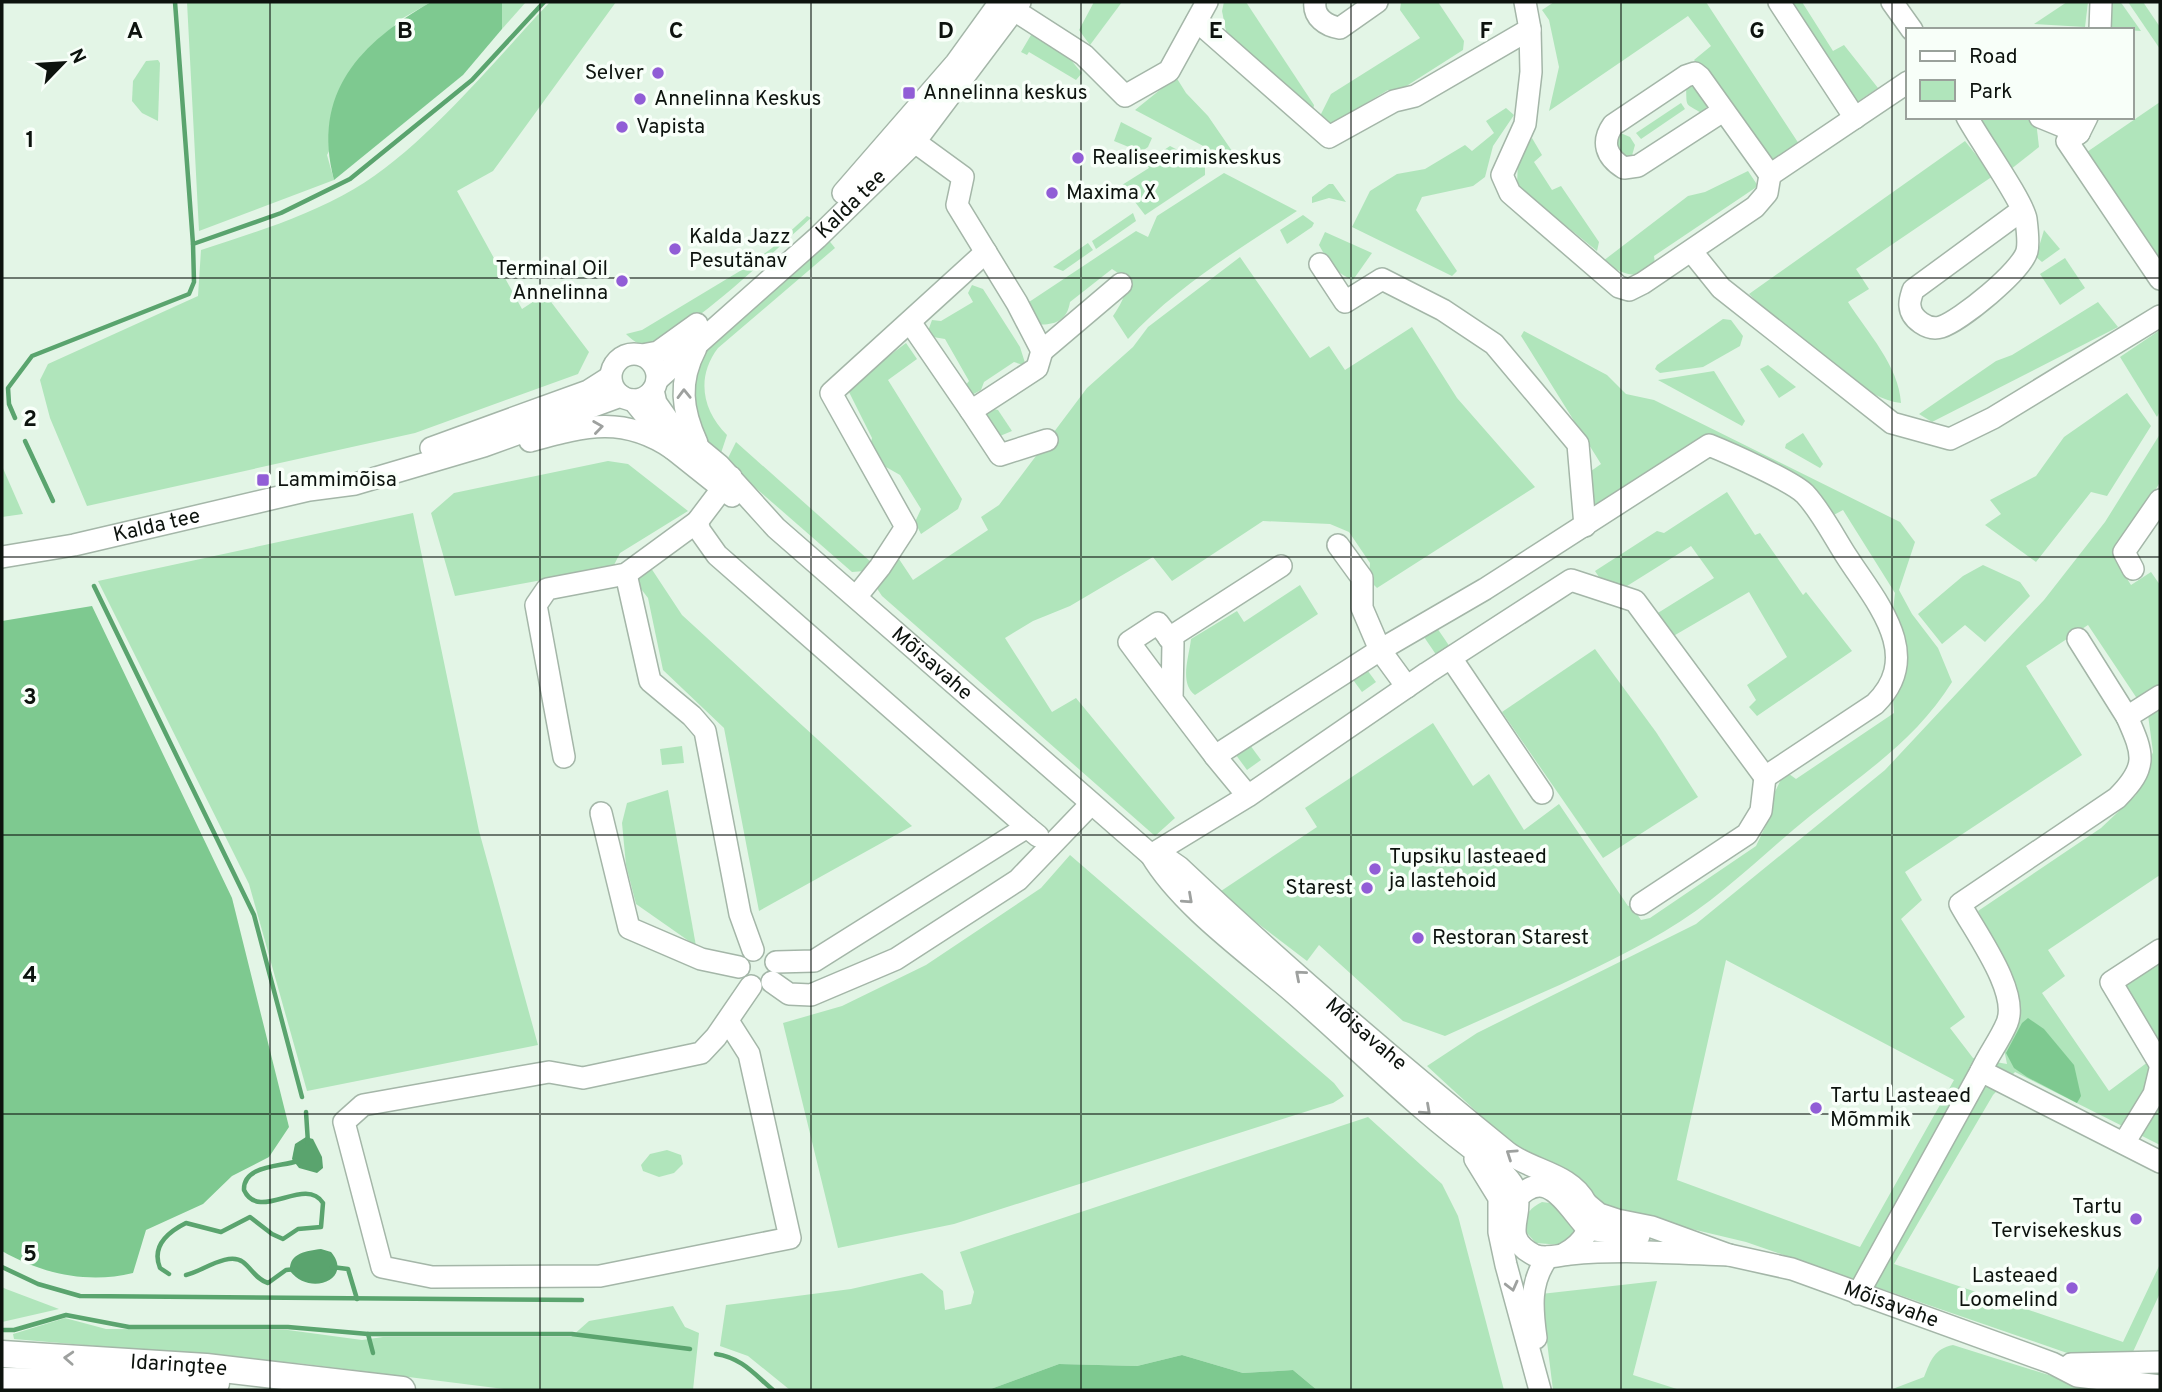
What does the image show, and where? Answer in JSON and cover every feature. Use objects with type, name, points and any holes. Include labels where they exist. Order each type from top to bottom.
[{"type":"main road","name":"Idaringtee","points":[[2,1354],[206,1367],[396,1390]]},
{"type":"main road","name":"Idaringtee","points":[[2,1381],[257,1384],[402,1390]]},
{"type":"street","points":[[1009,4],[1084,55],[1125,96],[1169,71],[1207,2]]},
{"type":"street","points":[[1315,2],[1318,16],[1329,26],[1340,28],[1377,2]]},
{"type":"street","points":[[1525,2],[1530,29],[1531,72],[1525,124],[1502,175],[1510,192],[1619,288],[1629,289],[1643,283],[1755,207],[1767,192],[1770,175],[1906,83]]},
{"type":"street","points":[[1779,2],[1855,118]]},
{"type":"street","points":[[1892,2],[1911,28]]},
{"type":"street","points":[[2100,28],[2101,2]]},
{"type":"street","name":"Kalda tee","points":[[655,385],[700,341],[817,239],[907,137],[956,64],[1009,4]]},
{"type":"street","points":[[1196,21],[1329,137],[1394,101],[1415,96],[1530,29]]},
{"type":"street","points":[[1723,111],[1638,166],[1623,168],[1613,161],[1606,149],[1605,135],[1613,125],[1686,76],[1695,73],[1700,77],[1770,175]]},
{"type":"street","points":[[1968,119],[2022,210],[2027,251],[2010,279],[1940,328],[1927,327],[1916,319],[1909,306],[1913,290],[2022,210]]},
{"type":"street","points":[[2051,119],[2083,125]]},
{"type":"street","points":[[2083,125],[2067,141],[2160,279]]},
{"type":"street","points":[[907,137],[963,177],[957,205],[1042,351]]},
{"type":"street","name":"Kalda tee","points":[[642,355],[658,352],[676,342],[770,262],[855,181],[907,137]]},
{"type":"street","points":[[1692,251],[1721,288],[1892,423],[1950,439],[1993,418],[2160,316]]},
{"type":"street","points":[[856,597],[906,527],[831,393],[986,252]]},
{"type":"street","points":[[1320,264],[1345,302],[1382,279],[1443,310],[1494,344],[1578,444],[1585,526]]},
{"type":"street","points":[[971,411],[1037,368],[1042,351],[1121,284]]},
{"type":"street","points":[[910,322],[1000,455],[1047,440]]},
{"type":"street","points":[[699,449],[687,422],[682,398],[684,375],[700,341]]},
{"type":"street","points":[[627,355],[642,355],[655,367],[655,385],[647,396],[627,398],[612,385],[610,377],[614,364],[627,355]]},
{"type":"street","name":"Kalda tee","points":[[309,490],[350,471],[444,443],[587,391],[610,377]]},
{"type":"street","name":"Mõisavahe","points":[[655,385],[656,403],[673,426],[699,449],[726,484]]},
{"type":"street","name":"Kalda tee","points":[[2,557],[74,545],[309,490],[355,484],[484,446],[627,398]]},
{"type":"street","name":"Mõisavahe","points":[[627,398],[673,449],[726,484],[1090,805],[1151,855],[1166,879],[1463,1143],[1510,1180],[1517,1196]]},
{"type":"street","points":[[484,446],[505,449],[569,431],[608,425],[632,428],[673,449]]},
{"type":"street","points":[[1215,755],[1380,650],[1585,526],[1709,445],[1804,493],[1891,626],[1896,652],[1896,676],[1888,692],[1875,704],[1765,777]]},
{"type":"street","points":[[564,757],[536,605],[547,589],[626,574],[696,522],[726,484]]},
{"type":"street","points":[[2133,569],[2124,552],[2160,500]]},
{"type":"street","points":[[696,522],[716,555],[1049,847]]},
{"type":"street","points":[[1338,545],[1362,578],[1362,608],[1380,650],[1407,687]]},
{"type":"street","points":[[1552,546],[1571,580],[1635,601],[1765,777],[1761,811],[1747,834],[1641,904]]},
{"type":"street","points":[[1169,638],[1281,566]]},
{"type":"street","points":[[626,574],[650,681],[692,716],[705,731],[740,914],[753,950]]},
{"type":"street","points":[[1151,855],[1248,796],[1407,687],[1571,580]]},
{"type":"street","points":[[1172,699],[1173,643],[1158,623],[1129,642],[1172,699],[1215,755],[1248,796]]},
{"type":"street","points":[[1858,1294],[2009,1021],[2005,985],[1960,904],[2116,798],[2132,782],[2141,767],[2141,748],[2127,717],[2078,639]]},
{"type":"street","points":[[1451,658],[1542,793]]},
{"type":"street","points":[[2127,717],[2160,696]]},
{"type":"street","points":[[1027,827],[814,961],[774,972],[762,988],[751,986],[742,979],[739,967],[744,957],[753,950],[769,953],[774,972],[789,994],[811,996],[896,959],[1018,880],[1090,805]]},
{"type":"street","points":[[601,813],[629,928],[701,959],[739,967]]},
{"type":"street","name":"Mõisavahe","points":[[1151,855],[1166,858],[1179,867],[1404,1067],[1511,1156],[1571,1184],[1587,1204],[1608,1217],[1683,1237],[1729,1255],[1792,1269],[2052,1363],[2077,1376],[2160,1386]]},
{"type":"street","points":[[2160,950],[2111,982],[2160,1064]]},
{"type":"street","points":[[727,1021],[749,1054],[790,1238],[600,1276],[432,1277],[382,1267],[344,1122],[363,1105],[549,1072],[583,1078],[701,1053],[751,986]]},
{"type":"street","points":[[2124,1143],[2154,1094],[2160,1069]]},
{"type":"street","points":[[1981,1071],[2160,1162]]},
{"type":"street","points":[[1463,1143],[1494,1186],[1499,1198],[1499,1232],[1506,1265],[1540,1390]]},
{"type":"street","points":[[1500,1219],[1517,1196],[1529,1189],[1544,1187],[1560,1193],[1588,1229]]},
{"type":"street","points":[[1517,1196],[1513,1220],[1515,1235],[1524,1249],[1537,1256],[1556,1256]]},
{"type":"street","points":[[1533,1359],[1537,1344],[1533,1289],[1537,1272],[1556,1256],[1576,1247],[1588,1229],[1590,1217],[1587,1204]]},
{"type":"street","name":"Mõisavahe","points":[[1588,1229],[1601,1233],[1683,1237]]},
{"type":"street","name":"Mõisavahe","points":[[1556,1256],[1606,1251],[1729,1255]]},
{"type":"street","name":"Mõisavahe","points":[[2052,1363],[2117,1365],[2160,1362]]},
{"type":"green space","points":[[187,2],[431,2],[396,22],[327,155],[334,180],[199,231]]},
{"type":"green space","points":[[502,2],[526,2],[502,29]]},
{"type":"green space","points":[[550,2],[616,2],[493,171],[457,191],[522,309],[545,294],[589,352],[578,374],[415,433],[87,506],[50,418],[40,380],[48,364],[198,296],[201,250],[279,224],[317,208],[354,189],[380,171],[432,127]]},
{"type":"green space","points":[[1094,2],[1122,2],[1090,45],[1079,30]]},
{"type":"green space","points":[[1224,2],[1246,2],[1314,105],[1312,115],[1227,36],[1222,11]]},
{"type":"green space","points":[[1401,2],[1438,2],[1464,41],[1463,50],[1397,92],[1388,90],[1330,125],[1319,118],[1331,94],[1420,38],[1400,10]]},
{"type":"green space","points":[[1554,2],[1706,2],[1801,147],[1784,159],[1771,161],[1694,60],[1711,46],[1688,16],[1549,111],[1559,67],[1549,20],[1542,10]]},
{"type":"green space","points":[[1788,2],[1802,2],[1833,51],[1844,45],[1878,88],[1854,104]]},
{"type":"green space","points":[[2067,2],[2088,2],[2085,27],[2034,24]]},
{"type":"green space","points":[[2120,2],[2141,31],[2134,31],[2134,28],[2109,28],[2111,3]]},
{"type":"green space","points":[[2128,2],[2143,2],[2160,27],[2160,49]]},
{"type":"green space","points":[[1031,35],[1047,39],[1066,54],[1082,73],[1076,80],[1029,52],[1027,55],[1021,52]]},
{"type":"green space","points":[[158,60],[158,121],[142,113],[132,101],[133,81],[146,61]]},
{"type":"green space","points":[[1176,77],[1186,93],[1208,116],[1243,167],[1135,110]]},
{"type":"green space","points":[[1686,86],[1699,87],[1708,104],[1703,114],[1688,104]]},
{"type":"green space","points":[[2160,102],[2160,268],[2084,154]]},
{"type":"green space","points":[[1681,103],[1685,109],[1641,139],[1636,133]]},
{"type":"green space","points":[[1506,108],[1514,115],[1493,146],[1485,177],[1473,186],[1422,197],[1416,210],[1457,271],[1452,276],[1352,227],[1370,191],[1397,174],[1425,169],[1465,145],[1472,151],[1494,133],[1486,121]]},
{"type":"green space","points":[[1972,119],[2036,121],[2039,147],[2006,173]]},
{"type":"green space","points":[[1121,122],[1152,138],[1148,147],[1141,152],[1114,141]]},
{"type":"green space","points":[[1618,132],[1630,137],[1635,145],[1631,159],[1619,156],[1613,143]]},
{"type":"green space","points":[[1532,138],[1542,155],[1534,162],[1552,190],[1561,186],[1599,242],[1597,251],[1517,186],[1518,158]]},
{"type":"green space","points":[[1965,141],[1993,176],[1856,269],[1869,289],[1848,302],[1873,337],[1895,376],[1901,403],[1883,398],[1864,389],[1821,359],[1749,294]]},
{"type":"green space","points":[[1170,146],[1205,164],[1205,175],[1145,215],[1122,185],[1149,168],[1146,162]]},
{"type":"green space","points":[[1748,171],[1758,186],[1654,256],[1656,271],[1641,275],[1628,274],[1603,261],[1688,196],[1705,192]]},
{"type":"green space","points":[[1224,173],[1297,211],[1187,286],[1166,302],[1128,339],[1113,316],[1124,297],[1125,285],[1119,274],[1112,269],[1070,302],[1066,314],[1058,321],[1034,324],[1023,306],[1136,231],[1148,237],[1157,216]]},
{"type":"green space","points":[[1329,184],[1333,184],[1346,202],[1329,198],[1312,203],[1312,197]]},
{"type":"green space","points":[[1133,213],[1136,221],[1096,249],[1092,241]]},
{"type":"green space","points":[[1303,215],[1314,223],[1312,227],[1287,244],[1280,230]]},
{"type":"green space","points":[[807,216],[811,218],[686,325],[650,345],[640,344],[626,334],[642,330],[740,271],[772,248]]},
{"type":"green space","points":[[2044,230],[2060,249],[2042,262],[2036,257]]},
{"type":"green space","points":[[1325,232],[1372,253],[1353,280],[1337,270],[1322,251],[1319,245]]},
{"type":"green space","points":[[827,238],[835,248],[718,348],[711,359],[705,393],[712,415],[727,435],[720,456],[699,432],[690,378],[701,350]]},
{"type":"green space","points":[[1088,243],[1093,250],[1063,271],[1053,267]]},
{"type":"green space","points":[[1240,257],[1310,358],[1329,346],[1345,370],[1412,327],[1457,398],[1535,487],[1377,588],[1369,580],[1370,563],[1349,532],[1330,524],[1263,521],[1172,581],[1153,557],[1070,606],[1033,621],[1005,638],[1052,712],[1076,698],[1175,818],[1155,836],[882,596],[876,587],[899,559],[913,580],[988,530],[981,517],[999,505],[1087,388],[1133,347],[1148,327]]},
{"type":"green space","points":[[2065,258],[2085,288],[2060,305],[2040,274]]},
{"type":"green space","points":[[972,285],[983,289],[1020,347],[1026,366],[1014,362],[984,382],[981,390],[970,396],[965,386],[969,381],[945,339],[933,337],[928,331],[932,320],[941,321],[973,302],[968,293]]},
{"type":"green space","points":[[2098,302],[2118,327],[1932,422],[1919,414],[1996,361],[2012,355]]},
{"type":"green space","points":[[1723,319],[1731,320],[1743,336],[1740,346],[1703,367],[1660,373],[1655,369],[1657,365]]},
{"type":"green space","points":[[2160,330],[2160,411],[2157,417],[2120,357]]},
{"type":"green space","points":[[1524,331],[1607,375],[1626,394],[1654,400],[1900,522],[1915,542],[1899,590],[1912,614],[1938,648],[1952,682],[1922,722],[1887,755],[1685,919],[1612,960],[1445,1036],[1403,1021],[1319,945],[1307,961],[1218,893],[1317,827],[1305,808],[1433,723],[1473,786],[1489,774],[1524,830],[1559,804],[1628,906],[1631,905],[1641,920],[1650,918],[1756,846],[1767,823],[1772,798],[1785,771],[1796,779],[1894,713],[1893,699],[1902,680],[1903,630],[1893,610],[1895,593],[1843,510],[1830,517],[1810,489],[1706,434],[1591,508],[1584,476],[1601,464],[1521,336]]},
{"type":"green space","points":[[906,343],[917,359],[888,380],[962,499],[958,509],[921,534],[915,522],[921,509],[900,475],[886,467],[870,446],[872,438],[847,388]]},
{"type":"green space","points":[[1768,365],[1796,387],[1779,398],[1760,369]]},
{"type":"green space","points":[[1714,371],[1745,421],[1742,426],[1658,380]]},
{"type":"green space","points":[[2127,393],[2151,426],[2107,496],[2091,492],[2036,562],[1985,525],[2001,514],[1990,500],[2036,476],[2064,437]]},
{"type":"green space","points":[[994,409],[998,410],[1012,431],[1000,436],[992,434],[983,417]]},
{"type":"green space","points":[[1803,433],[1823,464],[1820,468],[1785,448],[1786,444]]},
{"type":"green space","points":[[2160,434],[2160,482],[2115,560],[2131,585],[2151,572],[2160,585],[2160,875],[2048,950],[2065,976],[2042,993],[2109,1091],[2160,1053],[2160,1145],[2015,1072],[1993,1095],[1894,1264],[2123,1342],[2160,1264],[2160,1293],[2132,1354],[2070,1354],[1746,1242],[1608,1209],[1571,1171],[1516,1148],[1427,1066],[1477,1033],[1696,924],[1885,770],[2044,600],[2105,522]],"holes":[[[2088,625],[2148,715],[2153,752],[2136,795],[2101,828],[1978,911],[2015,988],[2003,1044],[2007,1064],[1973,1058],[1950,1028],[1965,1017],[1901,919],[1922,900],[1905,872],[2082,755],[2026,666]],[[1726,960],[1954,1080],[1860,1247],[1677,1180]]]},
{"type":"green space","points":[[736,442],[871,562],[865,571],[852,572],[726,462]]},
{"type":"green space","points":[[608,461],[628,464],[688,511],[620,553],[613,567],[455,596],[431,513],[454,493]]},
{"type":"green space","points":[[2,466],[23,514],[2,517]]},
{"type":"green space","points":[[1727,492],[1755,535],[1760,533],[1803,595],[1806,592],[1852,651],[1757,716],[1749,707],[1756,700],[1747,685],[1787,657],[1749,592],[1670,638],[1653,616],[1714,578],[1691,546],[1627,586],[1601,580],[1595,571],[1657,531],[1664,533]]},
{"type":"green space","points":[[413,513],[479,831],[538,1045],[307,1091],[249,884],[98,581]]},
{"type":"green space","points":[[649,565],[682,615],[912,826],[759,911],[724,728],[663,670],[648,598],[638,585],[639,572]]},
{"type":"green space","points":[[1983,565],[2020,582],[2030,596],[1985,642],[1965,625],[1942,644],[1918,614],[1963,576]]},
{"type":"green space","points":[[1300,585],[1318,614],[1195,695],[1190,690],[1186,677],[1191,639],[1237,611],[1244,622]]},
{"type":"green space","points":[[1435,625],[1450,647],[1437,656],[1422,634]]},
{"type":"green space","points":[[1595,649],[1656,732],[1698,797],[1603,858],[1502,712]]},
{"type":"green space","points":[[1362,663],[1376,682],[1362,692],[1348,673]]},
{"type":"green space","points":[[1247,741],[1261,760],[1247,770],[1233,751]]},
{"type":"green space","points":[[682,746],[684,763],[662,765],[660,749]]},
{"type":"green space","points":[[668,790],[696,946],[636,904],[626,865],[622,823],[627,803]]},
{"type":"green space","points":[[1070,855],[1334,1083],[1344,1096],[1333,1103],[954,1224],[838,1248],[783,1023],[842,1006],[926,965],[1041,888]]},
{"type":"green space","points":[[2160,955],[2160,1047],[2122,982]]},
{"type":"green space","points":[[1368,1117],[1442,1184],[1458,1216],[1504,1390],[1317,1390],[1293,1370],[1243,1373],[1182,1355],[1137,1366],[1059,1364],[988,1390],[790,1390],[748,1356],[720,1346],[726,1305],[851,1289],[922,1273],[943,1291],[945,1310],[971,1304],[974,1292],[960,1252]]},
{"type":"green space","points":[[667,1150],[681,1155],[683,1164],[674,1173],[659,1177],[643,1171],[641,1165],[650,1154]]},
{"type":"green space","points":[[1542,1202],[1557,1204],[1576,1230],[1562,1245],[1536,1243],[1526,1232],[1528,1214]]},
{"type":"green space","points":[[1657,1281],[1633,1375],[1680,1390],[1553,1390],[1541,1294]]},
{"type":"green space","points":[[2,1287],[6,1289],[59,1309],[2,1322]]},
{"type":"green space","points":[[673,1306],[685,1327],[699,1333],[693,1390],[511,1390],[305,1364],[14,1339],[13,1334],[65,1318],[106,1329],[288,1330],[362,1340],[383,1337],[571,1337],[589,1321]]},
{"type":"green space","points":[[1953,1345],[2087,1387],[2109,1390],[1890,1390],[1924,1377],[1937,1352]]},
{"type":"shaded area","points":[[431,2],[502,2],[502,29],[463,75],[334,180],[329,149],[329,121],[336,96],[347,74],[363,53],[383,35]]},
{"type":"shaded area","points":[[92,606],[232,898],[289,1127],[269,1157],[232,1176],[203,1204],[146,1230],[133,1273],[82,1277],[33,1266],[2,1251],[2,621]]},
{"type":"shaded area","points":[[2028,1018],[2044,1029],[2074,1065],[2081,1096],[2077,1103],[2014,1068],[2006,1053],[2022,1023]]},
{"type":"shaded area","points":[[306,1137],[313,1139],[322,1157],[323,1168],[317,1173],[299,1168],[292,1159],[295,1144]]},
{"type":"shaded area","points":[[321,1249],[331,1252],[337,1262],[333,1277],[318,1284],[308,1283],[298,1279],[290,1271],[295,1257],[304,1252]]},
{"type":"shaded area","points":[[1182,1355],[1243,1373],[1293,1370],[1317,1390],[988,1390],[1059,1364],[1137,1366]]},
{"type":"waterway","points":[[175,2],[193,244]]},
{"type":"waterway","points":[[15,418],[9,404],[8,388],[32,356],[189,294],[194,282],[193,244],[281,213],[350,179],[472,80],[544,2]]},
{"type":"waterway","points":[[25,441],[53,501]]},
{"type":"waterway","points":[[94,586],[254,915],[302,1097]]},
{"type":"waterway","points":[[306,1112],[308,1143]]},
{"type":"waterway","points":[[169,1274],[160,1268],[160,1246],[167,1235],[186,1223],[221,1232],[250,1217],[283,1239],[298,1229],[321,1227],[323,1203],[315,1196],[294,1195],[260,1202],[251,1199],[244,1190],[245,1182],[256,1171],[298,1161]]},
{"type":"waterway","points":[[186,1275],[230,1259],[243,1262],[268,1283],[286,1270],[296,1269]]},
{"type":"waterway","points":[[2,1267],[38,1284],[80,1296],[582,1300]]},
{"type":"waterway","points":[[332,1267],[348,1269],[357,1299]]},
{"type":"waterway","points":[[2,1330],[14,1330],[66,1315],[129,1327],[288,1327],[368,1334],[572,1334],[690,1349]]},
{"type":"waterway","points":[[368,1334],[373,1353]]},
{"type":"waterway","points":[[716,1354],[740,1363],[773,1390]]},
{"type":"place","name":"Selver","points":[[658,73]]},
{"type":"place","name":"Annelinna keskus","points":[[909,93]]},
{"type":"place","name":"Annelinna Keskus","points":[[640,99]]},
{"type":"place","name":"Vapista","points":[[622,127]]},
{"type":"place","name":"Realiseerimiskeskus","points":[[1078,158]]},
{"type":"place","name":"Maxima X","points":[[1052,193]]},
{"type":"place","name":"Kalda Jazz Pesutänav","points":[[675,249]]},
{"type":"place","name":"Terminal Oil Annelinna","points":[[622,281]]},
{"type":"place","name":"Lammimõisa","points":[[263,480]]},
{"type":"place","name":"Tupsiku lasteaed ja lastehoid","points":[[1375,869]]},
{"type":"place","name":"Starest","points":[[1367,888]]},
{"type":"place","name":"Restoran Starest","points":[[1418,938]]},
{"type":"place","name":"Tartu Lasteaed Mõmmik","points":[[1816,1108]]},
{"type":"place","name":"Tartu Tervisekeskus","points":[[2136,1219]]},
{"type":"place","name":"Lasteaed Loomelind","points":[[2072,1288]]}]
